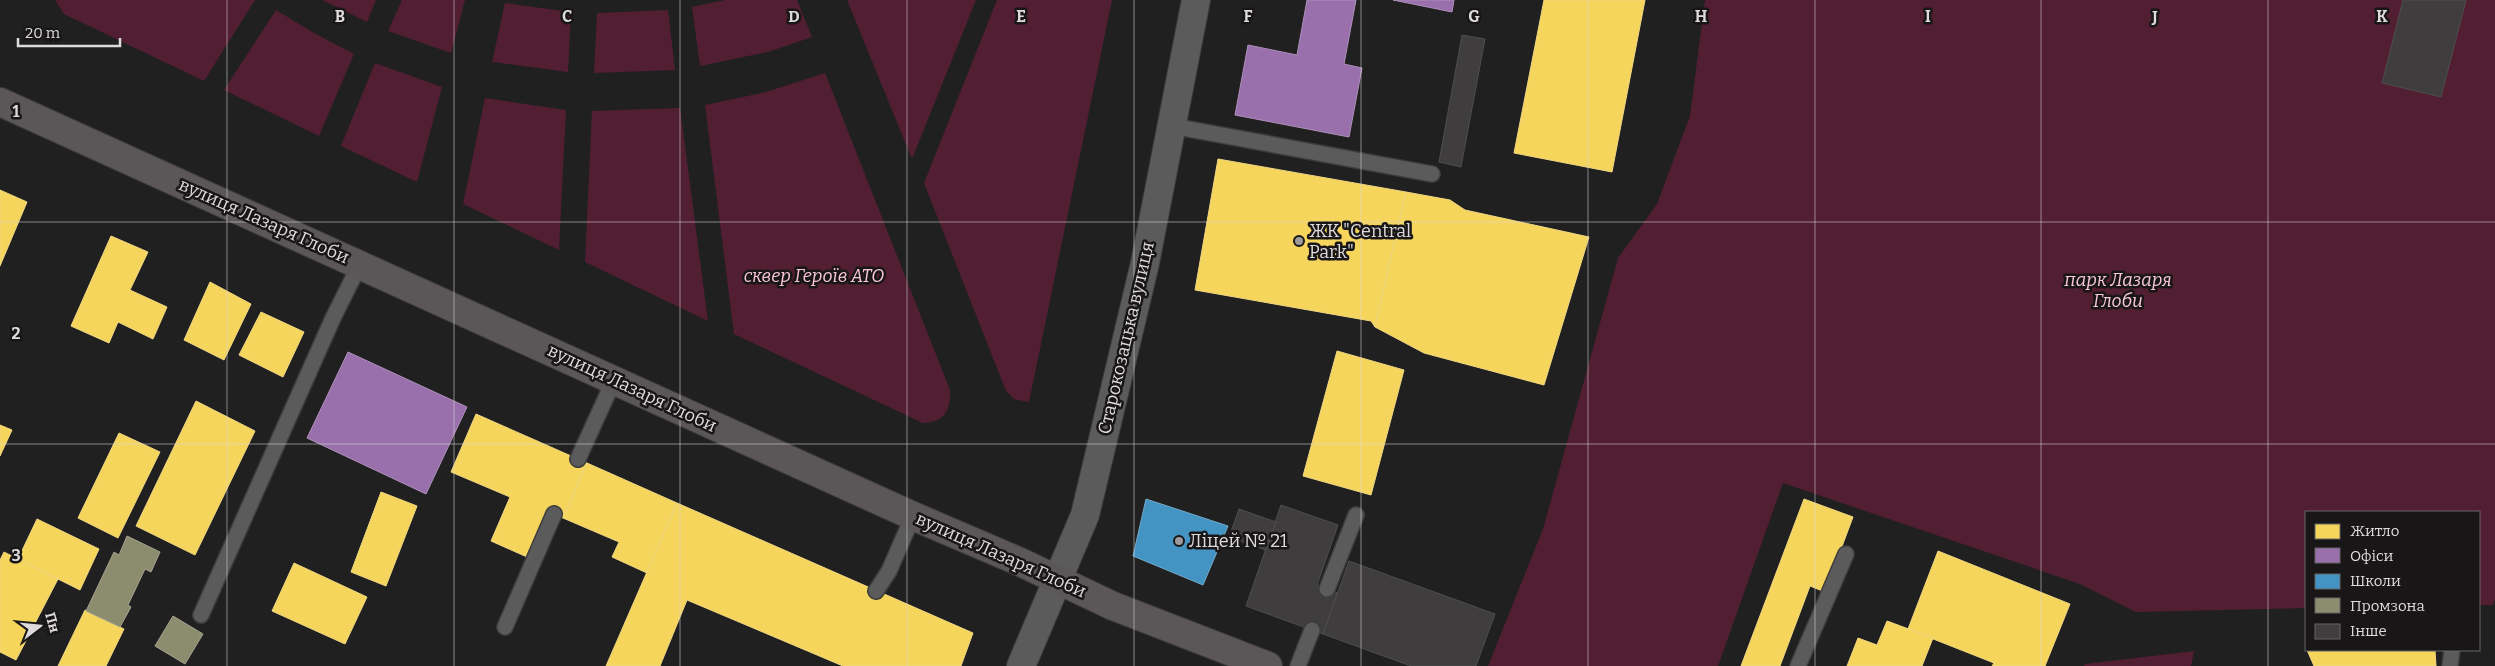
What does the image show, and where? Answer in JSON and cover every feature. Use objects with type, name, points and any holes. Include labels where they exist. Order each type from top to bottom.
[{"type":"main road","name":"вулиця Лазаря Глоби","points":[[0,102],[1113,606],[1268,666]]},
{"type":"street","name":"Старокозацька вулиця","points":[[1021,666],[1085,515],[1145,263],[1196,0]]},
{"type":"lane","points":[[1172,126],[1432,174]]},
{"type":"lane","points":[[201,615],[329,327],[360,264]]},
{"type":"lane","points":[[578,459],[614,380]]},
{"type":"lane","points":[[505,627],[554,514]]},
{"type":"lane","points":[[1327,589],[1356,515]]},
{"type":"lane","points":[[876,591],[889,571],[913,516]]},
{"type":"lane","points":[[1798,666],[1846,554]]},
{"type":"lane","points":[[1298,666],[1312,630]]},
{"type":"lane","points":[[2450,666],[2452,651]]},
{"type":"green space","points":[[55,0],[255,0],[204,81],[64,14]]},
{"type":"green space","points":[[322,0],[376,0],[367,22]]},
{"type":"green space","points":[[402,0],[465,0],[451,53],[388,31]]},
{"type":"green space","points":[[725,0],[797,0],[812,37],[768,52],[700,66],[692,7]]},
{"type":"green space","points":[[847,0],[976,0],[912,159]]},
{"type":"green space","points":[[997,0],[1112,0],[1029,402],[1014,399],[1006,391],[924,183]]},
{"type":"green space","name":"парк Лазаря Глоби","points":[[1705,0],[2495,0],[2495,599],[2493,605],[2480,605],[2480,511],[2305,511],[2305,608],[2136,612],[2080,584],[1783,483],[1718,666],[1488,666],[1543,529],[1618,258],[1657,204],[1690,116]]},
{"type":"green space","points":[[505,3],[571,12],[568,72],[492,62]]},
{"type":"green space","points":[[276,10],[354,54],[319,136],[224,90]]},
{"type":"green space","points":[[668,10],[675,70],[594,73],[597,13]]},
{"type":"green space","points":[[375,63],[442,87],[417,182],[341,146]]},
{"type":"green space","name":"сквер Героїв АТО","points":[[825,73],[950,390],[949,404],[945,414],[941,418],[930,422],[923,423],[734,334],[705,105],[766,92]]},
{"type":"green space","points":[[485,98],[566,110],[559,250],[463,204]]},
{"type":"green space","name":"сквер Героїв АТО","points":[[680,108],[708,321],[585,262],[592,111]]},
{"type":"green space","points":[[2194,651],[2191,666],[2084,666],[2085,664]]},
{"type":"building: Житло","points":[[1544,0],[1645,0],[1612,172],[1514,153]]},
{"type":"building: Житло","name":"ЖК \"Central Park\"","points":[[1218,159],[1406,192],[1375,327],[1371,321],[1195,290]]},
{"type":"building: Житло","points":[[0,190],[27,202],[0,266]]},
{"type":"building: Житло","points":[[1406,192],[1450,200],[1465,210],[1589,237],[1544,385],[1424,353],[1375,327]]},
{"type":"building: Житло","points":[[111,236],[148,252],[130,290],[167,307],[153,339],[118,322],[109,343],[71,326]]},
{"type":"building: Житло","points":[[210,282],[251,304],[224,360],[184,340]]},
{"type":"building: Житло","points":[[261,312],[304,332],[283,377],[239,355]]},
{"type":"building: Житло","points":[[1337,351],[1404,370],[1371,495],[1303,476]]},
{"type":"building: Житло","points":[[196,401],[255,431],[195,555],[136,526]]},
{"type":"building: Житло","points":[[476,414],[587,463],[563,518],[547,511],[527,557],[491,541],[510,497],[451,472]]},
{"type":"building: Житло","points":[[0,425],[12,430],[0,456]]},
{"type":"building: Житло","points":[[119,433],[160,452],[118,538],[78,518]]},
{"type":"building: Житло","points":[[587,463],[677,503],[647,573],[612,557],[619,542],[563,518]]},
{"type":"building: Житло","points":[[381,492],[417,506],[386,586],[351,572]]},
{"type":"building: Житло","points":[[1804,499],[1853,517],[1825,592],[1810,586],[1780,666],[1741,666]]},
{"type":"building: Житло","points":[[677,503],[973,633],[961,666],[843,666],[687,600],[660,666],[606,666]]},
{"type":"building: Житло","points":[[37,519],[99,549],[80,590],[18,559]]},
{"type":"building: Житло","points":[[1938,551],[2070,604],[2045,666],[1992,666],[1994,663],[1908,629]]},
{"type":"building: Житло","points":[[4,552],[58,579],[16,660],[0,652],[0,560]]},
{"type":"building: Житло","points":[[294,563],[367,597],[345,644],[272,611]]},
{"type":"building: Житло","points":[[85,610],[124,629],[106,666],[58,666]]},
{"type":"building: Житло","points":[[1887,621],[1933,638],[1922,666],[1847,666],[1858,638],[1877,645]]},
{"type":"building: Житло","points":[[2307,651],[2435,651],[2436,666],[2314,666]]},
{"type":"building: Офіси","points":[[1307,0],[1356,0],[1344,64],[1362,68],[1349,137],[1235,115],[1248,45],[1297,55]]},
{"type":"building: Офіси","points":[[1393,0],[1454,0],[1452,12]]},
{"type":"building: Офіси","points":[[348,352],[467,407],[426,494],[307,438]]},
{"type":"building: Школи","name":"Ліцей № 21","points":[[1146,499],[1228,526],[1203,585],[1133,556]]},
{"type":"building: Промзона","points":[[127,536],[160,552],[151,572],[145,569],[128,605],[131,607],[120,627],[86,611],[114,552],[119,555]]},
{"type":"building: Промзона","points":[[173,616],[203,634],[185,664],[155,646]]},
{"type":"building: Інше","points":[[2403,0],[2466,0],[2441,97],[2382,83]]},
{"type":"building: Інше","points":[[1462,35],[1485,39],[1461,167],[1439,162]]},
{"type":"building: Інше","points":[[1281,505],[1338,525],[1317,585],[1338,593],[1323,634],[1246,606]]},
{"type":"building: Інше","points":[[1239,509],[1276,522],[1266,550],[1229,537]]},
{"type":"building: Інше","points":[[1349,561],[1495,614],[1476,666],[1411,666],[1323,634]]},
{"type":"place","name":"ЖК \"Central Park\"","points":[[1299,241]]},
{"type":"place","name":"Ліцей № 21","points":[[1179,541]]}]
